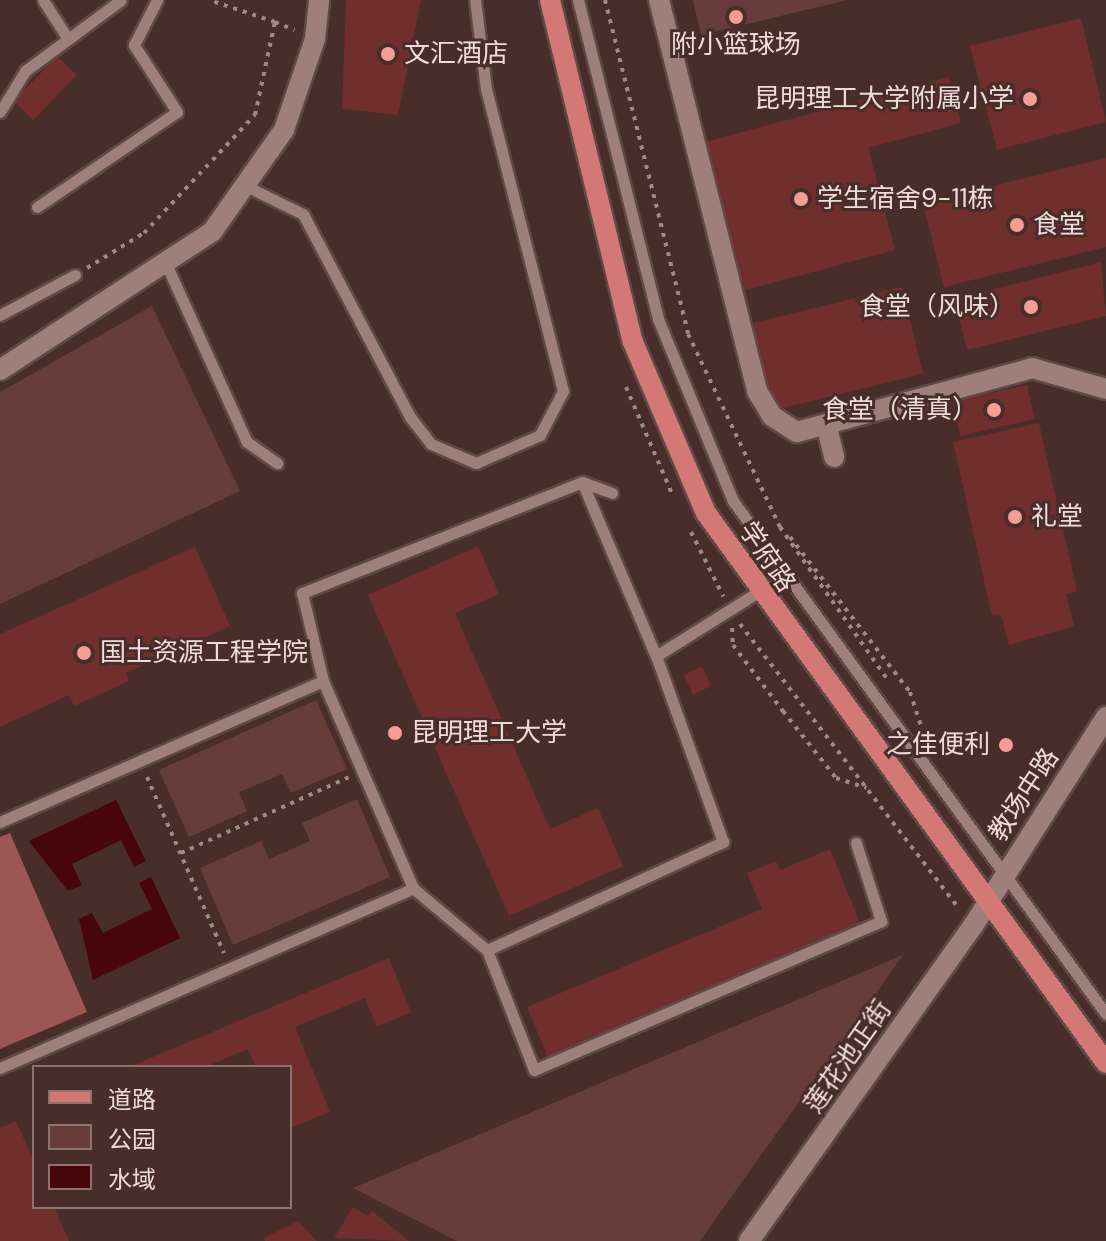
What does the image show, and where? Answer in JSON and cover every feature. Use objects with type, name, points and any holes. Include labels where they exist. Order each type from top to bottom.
[{"type":"main road","name":"学府路","points":[[550,0],[653,402],[706,513],[758,592],[1106,1063]]},
{"type":"street","points":[[0,370],[167,266],[212,232],[284,130],[315,39],[319,0]]},
{"type":"street","points":[[659,0],[757,391],[772,416],[797,432],[1032,368],[1106,389]]},
{"type":"street","points":[[826,424],[834,457]]},
{"type":"street","name":"教场中路","points":[[986,901],[1106,717]]},
{"type":"street","name":"莲花池正街","points":[[749,1241],[986,901]]},
{"type":"lane","points":[[43,0],[66,36]]},
{"type":"lane","points":[[0,112],[25,71],[66,36],[95,26],[121,0]]},
{"type":"lane","points":[[37,207],[177,112],[134,45],[157,0]]},
{"type":"lane","points":[[244,185],[303,214],[410,417],[431,444],[476,463],[540,435],[563,391],[486,89],[475,0]]},
{"type":"lane","name":"学府路","points":[[578,0],[658,319],[713,461],[761,543],[1106,1014]]},
{"type":"lane","points":[[167,266],[247,442],[277,463]]},
{"type":"lane","points":[[0,315],[75,275]]},
{"type":"lane","points":[[612,493],[582,482],[302,593],[323,681],[413,888],[487,950],[534,1070],[881,921],[856,843]]},
{"type":"lane","points":[[487,950],[723,842],[656,656],[582,482]]},
{"type":"lane","points":[[656,656],[758,592]]},
{"type":"lane","points":[[0,822],[323,681]]},
{"type":"lane","points":[[0,1068],[413,888]]},
{"type":"path","points":[[75,275],[144,233],[255,115],[275,22],[209,0]]},
{"type":"path","points":[[605,0],[688,334],[780,527],[895,691]]},
{"type":"path","points":[[780,527],[817,565],[910,692],[922,729]]},
{"type":"path","points":[[733,645],[836,778],[866,788]]},
{"type":"path","points":[[904,704],[929,742]]},
{"type":"path","points":[[140,760],[230,968]]},
{"type":"path","points":[[181,853],[362,771]]},
{"type":"green space","name":"附小篮球场","points":[[693,0],[847,0],[701,35]]},
{"type":"green space","points":[[152,306],[240,491],[0,604],[0,392]]},
{"type":"green space","points":[[316,700],[347,769],[291,793],[282,774],[239,792],[247,811],[189,837],[159,770]]},
{"type":"green space","points":[[357,799],[390,877],[233,945],[200,868],[261,841],[269,859],[310,841],[302,823]]},
{"type":"green space","points":[[903,955],[700,1241],[457,1241],[353,1188]]},
{"type":"shaded area","points":[[10,833],[87,1012],[0,1049],[0,837]]},
{"type":"water","points":[[116,800],[146,861],[134,867],[121,840],[72,864],[82,885],[68,891],[29,841]]},
{"type":"water","points":[[151,877],[180,938],[93,980],[79,919],[92,913],[103,933],[152,909],[139,883]]},
{"type":"building","points":[[346,0],[421,0],[398,115],[342,109]]},
{"type":"building","points":[[1081,18],[1106,122],[997,150],[970,46]]},
{"type":"building","points":[[57,56],[77,75],[33,120],[14,101]]},
{"type":"building","name":"学生宿舍9-11栋","points":[[949,77],[961,123],[868,148],[895,250],[745,290],[705,142]]},
{"type":"building","name":"食堂","points":[[1106,158],[1106,247],[944,287],[923,203]]},
{"type":"building","name":"食堂（风味）","points":[[1101,262],[1106,316],[967,350],[954,299]]},
{"type":"building","points":[[902,287],[923,374],[774,410],[753,323]]},
{"type":"building","name":"食堂（清真）","points":[[1027,385],[1035,419],[960,436],[953,401]]},
{"type":"building","name":"礼堂","points":[[1039,423],[1077,591],[1066,594],[1074,626],[1009,645],[1001,615],[992,616],[953,442]]},
{"type":"building","points":[[478,546],[499,594],[455,613],[550,829],[598,808],[623,866],[509,916],[368,595]]},
{"type":"building","name":"国土资源工程学院","points":[[195,547],[230,626],[126,673],[129,681],[74,706],[69,695],[0,727],[0,634]]},
{"type":"building","points":[[702,666],[711,686],[693,695],[684,675]]},
{"type":"building","points":[[830,849],[865,935],[551,1065],[527,1007],[762,909],[747,873],[776,861],[780,870]]},
{"type":"building","points":[[389,958],[411,1012],[377,1027],[365,998],[295,1027],[330,1112],[292,1127],[292,1065],[255,1065],[248,1049],[210,1065],[134,1065]]},
{"type":"building","points":[[16,1121],[32,1157],[32,1209],[55,1209],[69,1241],[0,1241],[0,1128]]},
{"type":"building","points":[[353,1207],[368,1216],[372,1211],[409,1241],[334,1238]]},
{"type":"building","points":[[298,1221],[317,1241],[265,1241],[264,1238]]},
{"type":"place","name":"附小篮球场","points":[[736,17]]},
{"type":"place","name":"文汇酒店","points":[[388,54]]},
{"type":"place","name":"昆明理工大学附属小学","points":[[1030,99]]},
{"type":"place","name":"学生宿舍9-11栋","points":[[801,199]]},
{"type":"place","name":"食堂","points":[[1017,225]]},
{"type":"place","name":"食堂（风味）","points":[[1031,307]]},
{"type":"place","name":"食堂（清真）","points":[[994,410]]},
{"type":"place","name":"礼堂","points":[[1015,517]]},
{"type":"place","name":"国土资源工程学院","points":[[84,653]]},
{"type":"place","name":"昆明理工大学","points":[[395,733]]},
{"type":"place","name":"之佳便利","points":[[1006,745]]}]
